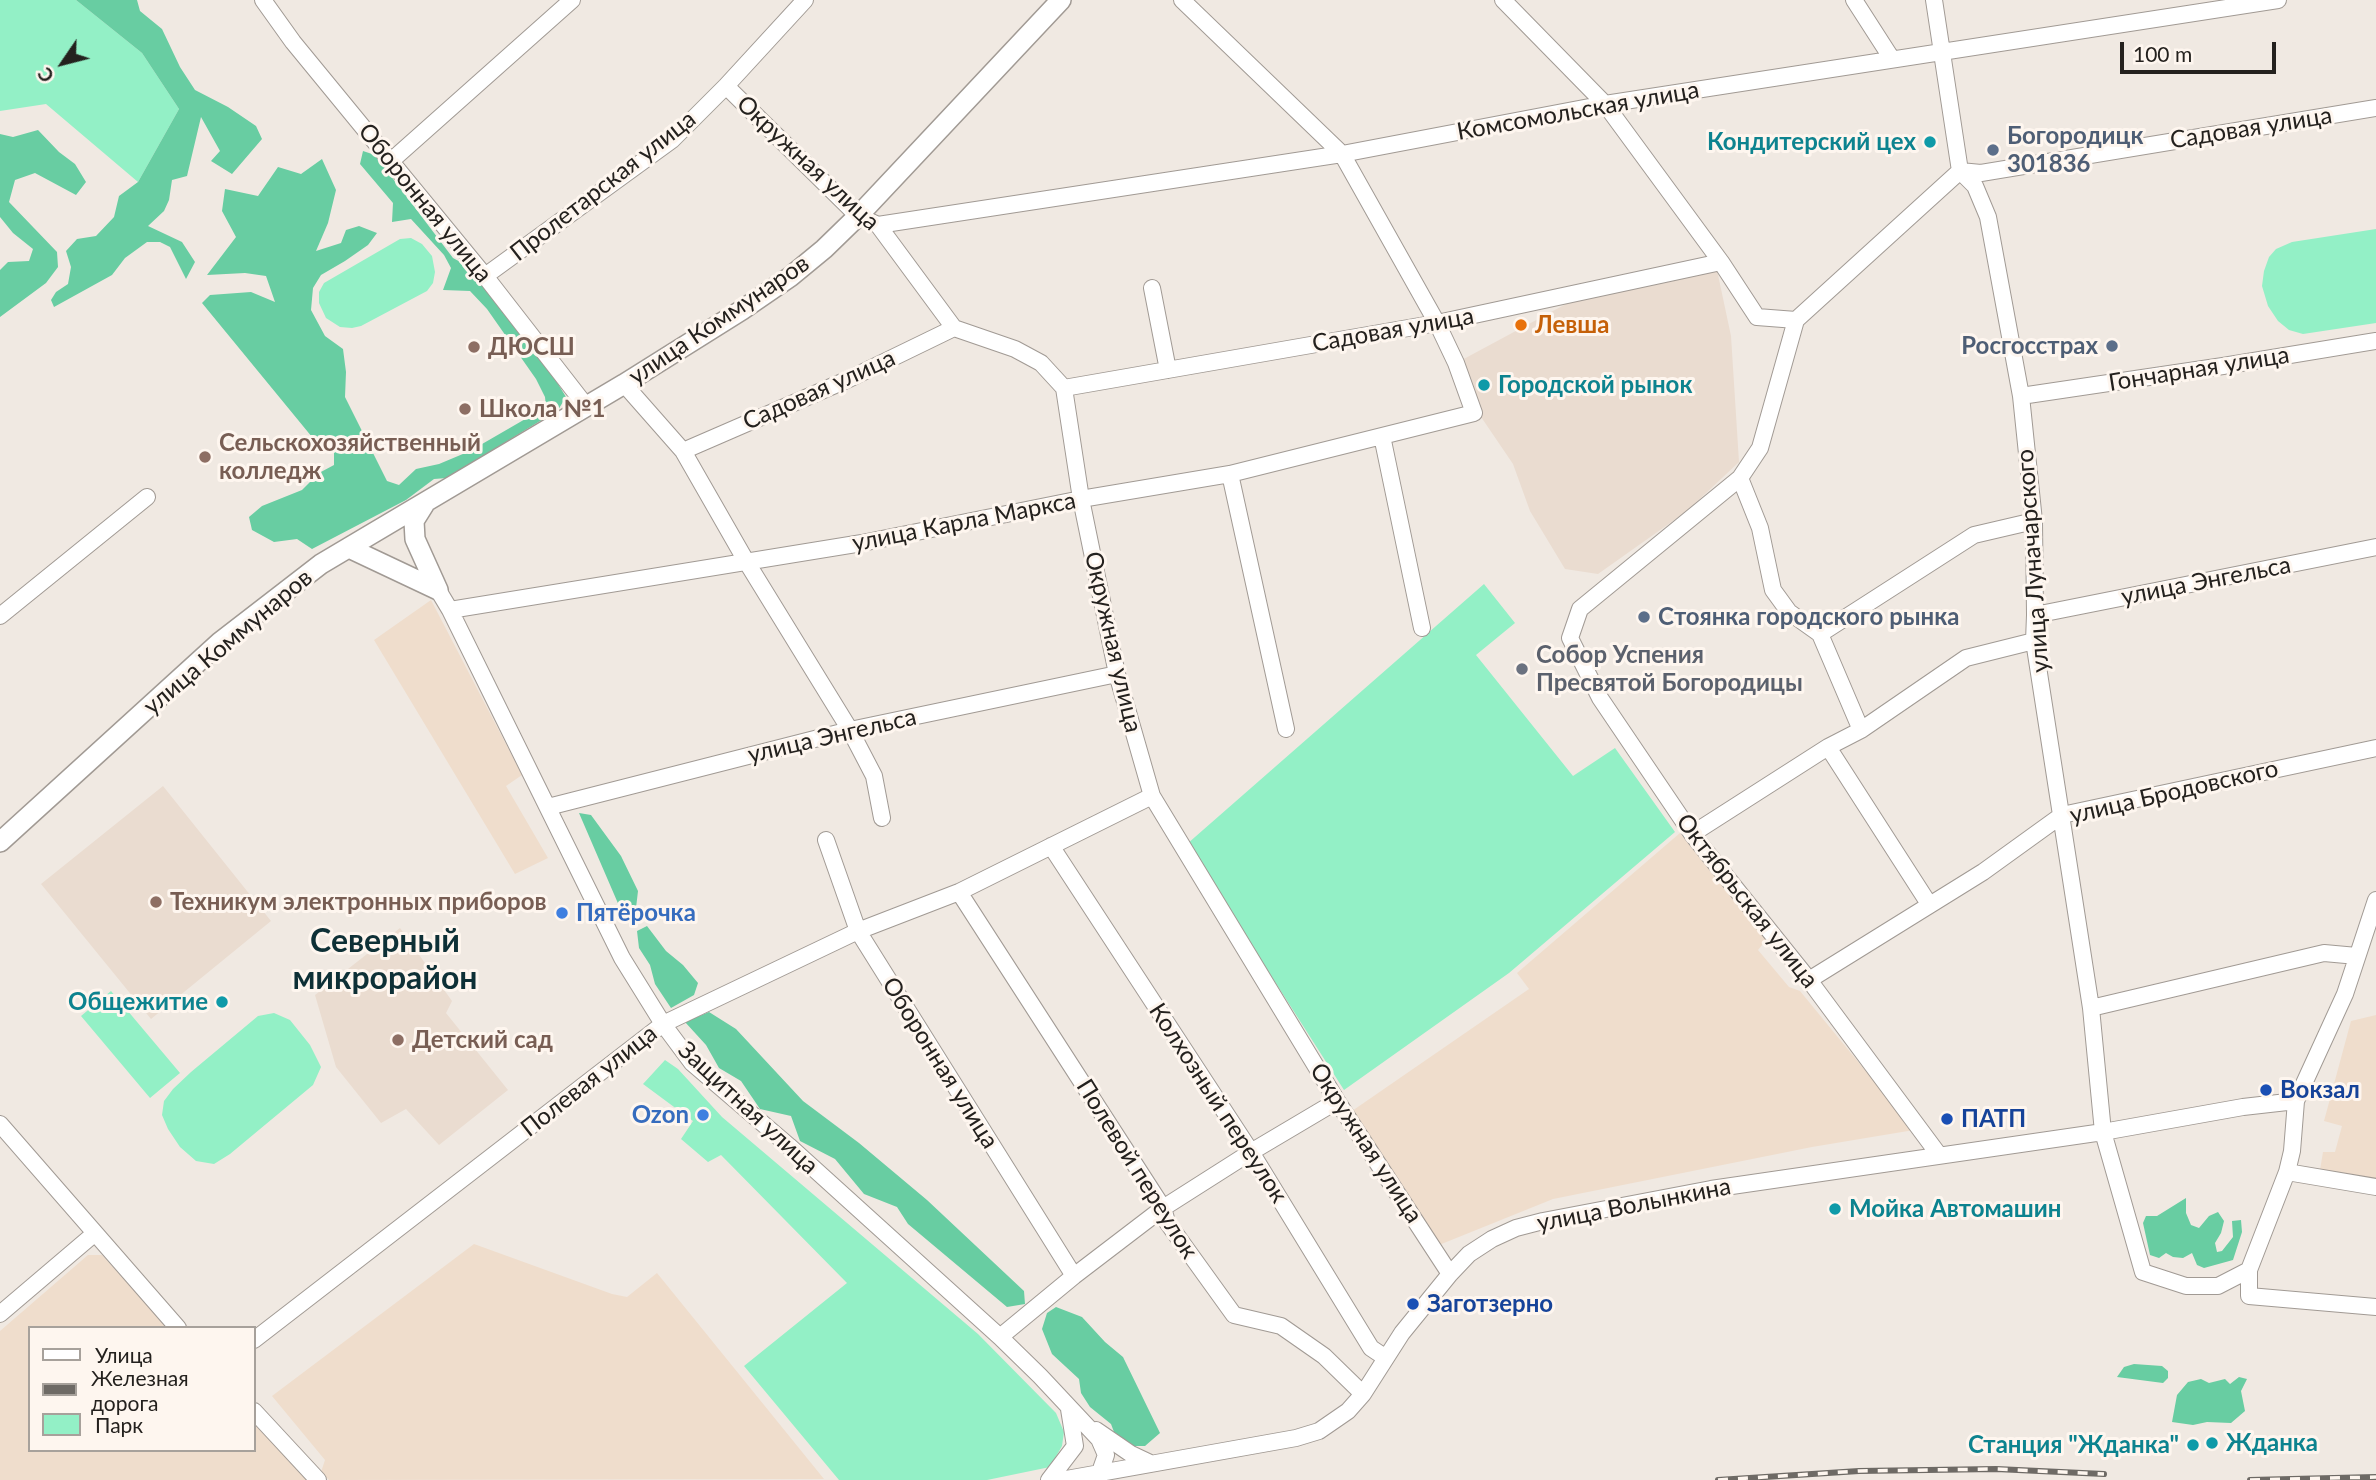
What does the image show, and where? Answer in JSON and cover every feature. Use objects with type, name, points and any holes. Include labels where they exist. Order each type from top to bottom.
[{"type":"main road","name":"улица Коммунаров","points":[[0,842],[220,642],[321,564],[624,384],[790,277],[858,216],[1061,0]]},
{"type":"main road","points":[[427,502],[417,513],[414,522],[415,538],[438,590]]},
{"type":"main road","points":[[404,574],[385,551],[387,526],[402,528],[415,538]]},
{"type":"main road","points":[[349,548],[438,590]]},
{"type":"street","name":"Оборонная улица","points":[[263,0],[293,42],[485,276],[586,406]]},
{"type":"street","points":[[391,161],[572,0]]},
{"type":"street","name":"Пролетарская улица","points":[[485,276],[672,140],[805,0]]},
{"type":"street","points":[[1182,0],[1342,155],[1437,323]]},
{"type":"street","points":[[1503,0],[1605,104],[1721,262],[1757,317],[1796,320]]},
{"type":"street","points":[[1854,0],[1892,59]]},
{"type":"street","name":"улица Луначарского","points":[[1934,0],[1960,171],[1975,186],[1988,217],[2021,396],[2034,521],[2034,641],[2091,1008],[2103,1132],[2143,1272],[2186,1286],[2218,1286],[2249,1270]]},
{"type":"street","name":"Комсомольская улица","points":[[878,225],[1342,155],[1605,104],[2278,0]]},
{"type":"street","name":"Окружная улица","points":[[726,86],[858,216],[878,225],[954,328]]},
{"type":"street","name":"Садовая улица","points":[[1960,171],[1981,173],[2376,108]]},
{"type":"street","points":[[1861,730],[1820,634],[1789,612],[1773,590],[1760,528],[1740,478],[1760,448],[1796,320],[1960,171]]},
{"type":"street","name":"Садовая улица","points":[[1064,388],[1437,323],[1721,262]]},
{"type":"street","points":[[1152,288],[1168,370]]},
{"type":"street","name":"улица Карла Маркса","points":[[450,610],[862,543],[1081,499],[1230,474],[1475,413],[1437,323]]},
{"type":"street","points":[[954,328],[1015,349],[1041,363],[1064,388]]},
{"type":"street","name":"Садовая улица","points":[[682,451],[849,379],[954,328]]},
{"type":"street","name":"Гончарная улица","points":[[2021,396],[2376,341]]},
{"type":"street","points":[[624,384],[682,451],[850,730],[874,776],[881,818]]},
{"type":"street","name":"Окружная улица","points":[[1064,388],[1081,499],[1117,674],[1152,796],[1337,1101],[1450,1273]]},
{"type":"street","points":[[1381,436],[1422,628]]},
{"type":"street","points":[[1230,474],[1286,729]]},
{"type":"street","name":"Октябрьская улица","points":[[1740,478],[1580,609],[1570,638],[1600,698],[1692,834],[1809,980],[1939,1155]]},
{"type":"street","points":[[0,616],[147,497]]},
{"type":"street","points":[[1820,634],[1974,535],[2034,521]]},
{"type":"street","name":"улица Энгельса","points":[[2035,615],[2376,547]]},
{"type":"street","name":"Защитная улица","points":[[438,590],[622,958],[663,1024],[692,1063],[799,1155],[1000,1337],[1069,1409]]},
{"type":"street","points":[[1692,834],[1828,747],[1861,730],[1965,658],[2034,641]]},
{"type":"street","name":"улица Энгельса","points":[[548,807],[850,730],[1117,674]]},
{"type":"street","points":[[1828,747],[1929,904]]},
{"type":"street","name":"улица Бродовского","points":[[1809,980],[1983,872],[2062,815],[2376,748]]},
{"type":"street","name":"Полевая улица","points":[[256,1338],[663,1024],[858,932],[959,892],[1152,796]]},
{"type":"street","name":"Оборонная улица","points":[[826,840],[858,932],[1074,1276]]},
{"type":"street","name":"Колхозный переулок","points":[[1051,846],[1251,1152],[1371,1348],[1386,1358]]},
{"type":"street","name":"Полевой переулок","points":[[959,892],[1163,1209],[1167,1222],[1234,1315],[1281,1326],[1324,1356],[1363,1394]]},
{"type":"street","points":[[2376,900],[2372,925],[2357,956],[2345,994],[2297,1101],[2287,1172],[2249,1270],[2249,1296],[2376,1307]]},
{"type":"street","points":[[2091,1008],[2324,953],[2357,956]]},
{"type":"street","points":[[1000,1337],[1074,1276],[1163,1209],[1337,1101]]},
{"type":"street","name":"улица Волынкина","points":[[1061,1480],[1296,1438],[1319,1431],[1348,1411],[1363,1394],[1402,1333],[1450,1273],[1469,1254],[1516,1228],[1711,1189],[2297,1101]]},
{"type":"street","points":[[0,1124],[176,1326]]},
{"type":"street","points":[[2287,1172],[2376,1187]]},
{"type":"street","points":[[0,1314],[94,1234]]},
{"type":"street","points":[[1069,1409],[1099,1439],[1106,1455],[1095,1473],[1075,1446],[1069,1409]]},
{"type":"street","points":[[1069,1409],[1131,1454],[1150,1463]]},
{"type":"street","points":[[256,1413],[318,1480]]},
{"type":"street","points":[[1049,1480],[1075,1446]]},
{"type":"shaded area","name":"Городской рынок","points":[[1717,270],[1731,336],[1739,462],[1687,511],[1598,574],[1565,569],[1530,511],[1513,464],[1477,411],[1460,361],[1579,297]]},
{"type":"shaded area","points":[[431,600],[522,775],[506,786],[548,858],[515,874],[374,640]]},
{"type":"shaded area","name":"Техникум электронных приборов","points":[[163,786],[271,921],[151,1019],[41,884]]},
{"type":"shaded area","name":"ПАТП","points":[[1680,833],[1766,940],[1758,950],[1789,987],[1800,991],[1914,1130],[1812,1147],[1553,1199],[1439,1245],[1352,1111],[1529,989],[1517,973]]},
{"type":"shaded area","name":"Детский сад","points":[[400,928],[452,1001],[446,1013],[508,1090],[439,1145],[406,1109],[381,1123],[336,1067],[315,995]]},
{"type":"shaded area","points":[[2376,1015],[2376,1179],[2320,1170],[2323,1152],[2335,1152],[2342,1126],[2324,1121],[2351,1021]]},
{"type":"shaded area","points":[[474,1244],[627,1297],[657,1273],[824,1479],[329,1480],[321,1472],[325,1460],[272,1396]]},
{"type":"shaded area","points":[[88,1255],[102,1255],[166,1326],[28,1326],[28,1452],[256,1452],[256,1423],[307,1480],[0,1480],[0,1331]]},
{"type":"green space","points":[[0,0],[76,0],[142,53],[179,109],[138,182],[46,104],[0,111]]},
{"type":"green space","points":[[76,0],[137,0],[140,11],[162,29],[180,67],[195,90],[228,107],[256,126],[262,139],[232,174],[211,161],[220,151],[201,117],[187,176],[172,180],[164,211],[148,226],[182,242],[195,262],[186,279],[170,247],[160,242],[147,242],[125,258],[112,275],[54,307],[51,300],[56,292],[68,284],[71,267],[66,251],[77,239],[96,236],[114,217],[119,196],[138,182],[179,109],[142,53]]},
{"type":"green space","points":[[38,130],[75,164],[86,182],[76,195],[35,173],[15,180],[9,202],[57,252],[58,267],[46,283],[0,317],[0,270],[8,262],[29,261],[33,249],[13,233],[0,217],[0,134],[13,137]]},
{"type":"green space","points":[[363,151],[375,155],[453,258],[464,264],[480,281],[552,374],[566,397],[558,410],[447,478],[434,479],[406,500],[312,549],[297,539],[274,542],[252,530],[249,517],[262,506],[302,490],[319,473],[334,465],[334,448],[312,437],[202,303],[210,295],[251,292],[275,302],[266,276],[245,273],[207,275],[236,237],[222,211],[225,189],[258,196],[278,167],[301,174],[322,159],[336,190],[328,223],[316,251],[341,243],[346,230],[359,226],[377,233],[368,245],[321,275],[313,288],[311,310],[325,336],[343,349],[345,397],[387,481],[399,485],[416,469],[439,464],[470,451],[546,407],[545,397],[536,379],[487,309],[470,291],[443,290],[451,268],[444,255],[411,219],[392,222],[393,203],[360,164]]},
{"type":"green space","points":[[2376,229],[2376,323],[2303,334],[2289,330],[2278,321],[2268,306],[2262,286],[2269,257],[2276,249],[2292,242]]},
{"type":"green space","points":[[411,238],[422,244],[432,256],[435,272],[433,283],[427,291],[361,326],[340,327],[326,318],[319,303],[319,292],[324,283],[400,239]]},
{"type":"green space","points":[[1484,584],[1515,623],[1476,655],[1573,776],[1615,748],[1675,832],[1509,973],[1344,1090],[1187,844]]},
{"type":"green space","points":[[579,813],[591,815],[621,856],[638,891],[636,908],[620,908]]},
{"type":"green space","points":[[647,926],[666,951],[683,965],[698,983],[694,995],[671,1008],[655,984],[650,965],[639,948],[637,931]]},
{"type":"green space","points":[[111,991],[180,1073],[150,1098],[81,1016]]},
{"type":"green space","points":[[709,1012],[736,1029],[803,1101],[859,1143],[927,1200],[1024,1291],[1025,1304],[1007,1307],[908,1224],[897,1207],[864,1194],[835,1159],[800,1141],[791,1116],[760,1109],[741,1081],[719,1068],[706,1045],[685,1022]]},
{"type":"green space","points":[[274,1013],[290,1020],[310,1045],[321,1067],[313,1085],[230,1154],[214,1164],[196,1161],[180,1147],[168,1129],[162,1115],[164,1101],[191,1072],[258,1016]]},
{"type":"green space","points":[[665,1060],[678,1069],[722,1117],[978,1334],[1056,1413],[1064,1432],[1062,1446],[1050,1467],[987,1480],[839,1480],[744,1366],[847,1283],[721,1155],[708,1162],[681,1139],[693,1121],[643,1084]]},
{"type":"green space","points":[[2186,1198],[2186,1213],[2191,1225],[2199,1228],[2209,1216],[2218,1212],[2224,1221],[2215,1243],[2217,1252],[2222,1251],[2233,1237],[2232,1221],[2241,1220],[2242,1232],[2233,1260],[2204,1268],[2197,1265],[2192,1253],[2183,1258],[2166,1253],[2159,1258],[2150,1255],[2143,1223],[2146,1216],[2157,1216]]},
{"type":"green space","points":[[1056,1307],[1082,1317],[1123,1357],[1160,1433],[1145,1446],[1133,1446],[1114,1432],[1111,1424],[1090,1407],[1081,1393],[1079,1379],[1052,1354],[1042,1329],[1047,1313]]},
{"type":"green space","points":[[2134,1364],[2162,1366],[2168,1371],[2168,1378],[2163,1383],[2117,1377],[2124,1367]]},
{"type":"green space","points":[[2239,1377],[2247,1379],[2241,1391],[2245,1411],[2231,1423],[2207,1422],[2193,1425],[2172,1422],[2177,1395],[2188,1382],[2201,1379],[2209,1383],[2225,1379],[2230,1384]]},
{"type":"railway","points":[[1718,1480],[1859,1471],[1996,1469],[2104,1474]]},
{"type":"railway","points":[[2250,1480],[2376,1477]]},
{"type":"place","name":"Кондитерский цех","points":[[1930,142]]},
{"type":"place","name":"Богородицк 301836","points":[[1993,150]]},
{"type":"place","name":"Левша","points":[[1521,325]]},
{"type":"place","name":"Росгосстрах","points":[[2112,346]]},
{"type":"place","name":"ДЮСШ","points":[[474,347]]},
{"type":"place","name":"Городской рынок","points":[[1484,385]]},
{"type":"place","name":"Школа №1","points":[[465,409]]},
{"type":"place","name":"Сельскохозяйственный колледж","points":[[205,457]]},
{"type":"place","name":"Cтоянка городского рынка","points":[[1644,617]]},
{"type":"place","name":"Собор Успения Пресвятой Богородицы","points":[[1522,669]]},
{"type":"place","name":"Техникум электронных приборов","points":[[156,902]]},
{"type":"place","name":"Пятёрочка","points":[[562,913]]},
{"type":"place","name":"Общежитие","points":[[222,1002]]},
{"type":"place","name":"Детский сад","points":[[398,1040]]},
{"type":"place","name":"Вокзал","points":[[2266,1090]]},
{"type":"place","name":"Ozon","points":[[703,1115]]},
{"type":"place","name":"ПАТП","points":[[1947,1119]]},
{"type":"place","name":"Мойка Автомашин","points":[[1835,1209]]},
{"type":"place","name":"Заготзерно","points":[[1413,1304]]},
{"type":"place","name":"Жданка","points":[[2212,1443]]},
{"type":"place","name":"Станция \"Жданка\"","points":[[2193,1445]]},
{"type":"district","name":"Северный микрорайон","points":[[385,960]]}]
